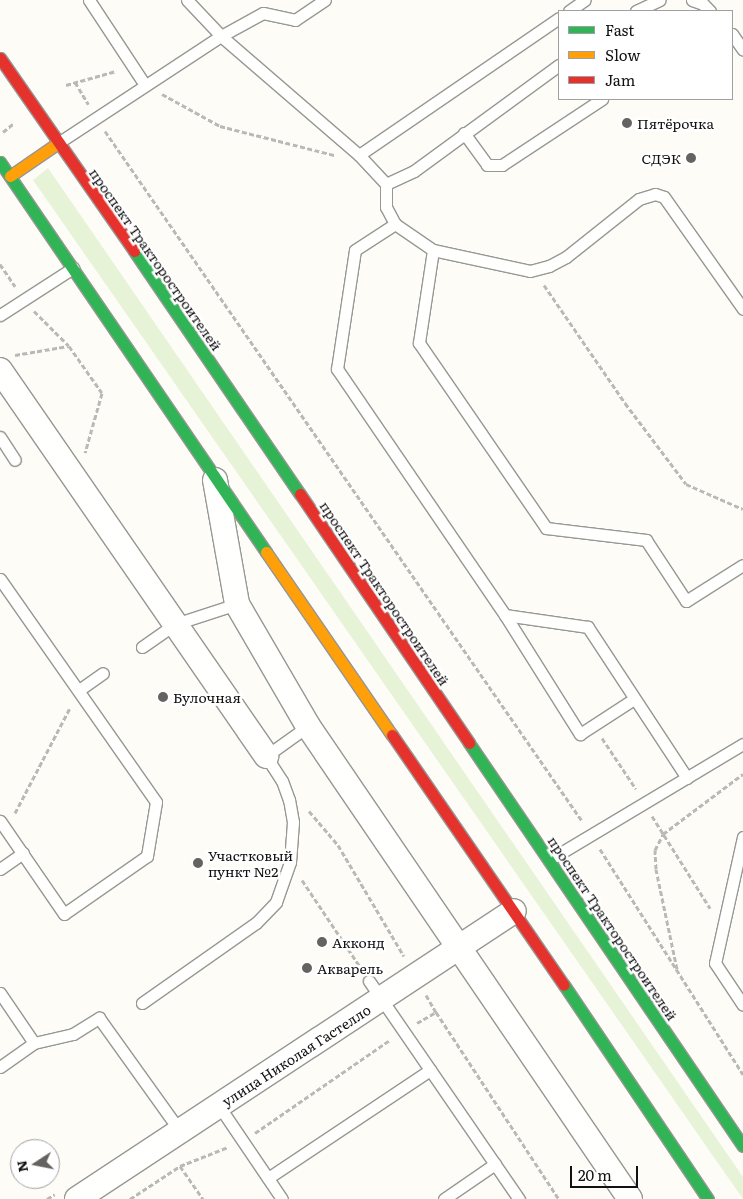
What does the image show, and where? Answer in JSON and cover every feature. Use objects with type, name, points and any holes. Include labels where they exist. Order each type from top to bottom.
[{"type":"main road","name":"проспект Тракторостроителей","points":[[0,58],[186,326],[743,1146]]},
{"type":"main road","points":[[10,176],[58,143]]},
{"type":"main road","points":[[0,162],[215,478],[514,911],[708,1199]]},
{"type":"street","points":[[5,363],[77,482],[266,756]]},
{"type":"street","points":[[215,478],[237,604],[308,726],[460,947],[486,990],[622,1196]]},
{"type":"street","name":"улица Николая Гастелло","points":[[77,1199],[219,1106],[375,990],[460,947],[514,911]]},
{"type":"lane","points":[[89,0],[145,86]]},
{"type":"lane","points":[[187,0],[221,36],[359,154],[386,184],[386,207],[394,224],[433,250],[530,270],[549,266],[566,257],[639,199],[655,194],[664,197],[743,309]]},
{"type":"lane","points":[[571,10],[586,0]]},
{"type":"lane","points":[[638,10],[660,0]]},
{"type":"lane","points":[[692,0],[703,4],[709,10]]},
{"type":"lane","points":[[58,143],[221,36],[263,13],[295,20],[323,1]]},
{"type":"lane","points":[[359,154],[558,19]]},
{"type":"lane","points":[[733,35],[743,50]]},
{"type":"lane","points":[[386,184],[414,171],[558,66]]},
{"type":"lane","points":[[464,133],[487,165],[502,165],[600,100]]},
{"type":"lane","points":[[394,224],[355,250],[337,369],[505,615],[580,734],[634,699]]},
{"type":"lane","points":[[433,250],[419,343],[546,528],[646,540],[686,601],[743,565]]},
{"type":"lane","points":[[0,315],[73,268]]},
{"type":"lane","points":[[0,437],[15,460]]},
{"type":"lane","points":[[0,579],[156,802],[148,856],[64,914],[0,820]]},
{"type":"lane","points":[[142,647],[175,624],[237,604]]},
{"type":"lane","points":[[505,615],[588,626],[687,778]]},
{"type":"lane","points":[[79,690],[104,673]]},
{"type":"lane","points":[[142,1003],[256,923],[276,902],[290,862],[293,822],[289,800],[282,781],[266,756],[308,726]]},
{"type":"lane","points":[[549,860],[743,744]]},
{"type":"lane","points":[[743,837],[715,963],[743,1005]]},
{"type":"lane","points":[[0,868],[22,853]]},
{"type":"lane","points":[[375,990],[519,1199]]},
{"type":"lane","points":[[0,993],[34,1042]]},
{"type":"lane","points":[[0,1067],[34,1042],[74,1034],[99,1018],[180,1131]]},
{"type":"lane","points":[[268,1178],[430,1070]]},
{"type":"lane","points":[[219,1106],[282,1199]]},
{"type":"lane","points":[[444,1199],[495,1164]]},
{"type":"path","points":[[66,85],[133,67]]},
{"type":"path","points":[[75,82],[96,118],[592,835],[743,1074]]},
{"type":"path","points":[[145,86],[220,126],[332,155],[359,154]]},
{"type":"path","points":[[3,132],[16,121]]},
{"type":"path","points":[[0,264],[24,300],[69,346],[102,393],[77,482]]},
{"type":"path","points":[[530,270],[550,292],[625,404],[686,484],[743,509]]},
{"type":"path","points":[[5,363],[69,346]]},
{"type":"path","points":[[19,821],[14,814],[79,690]]},
{"type":"path","points":[[594,725],[723,927]]},
{"type":"path","points":[[678,972],[656,869],[655,850],[664,834],[743,774]]},
{"type":"path","points":[[289,800],[307,808],[338,845],[406,960]]},
{"type":"path","points":[[290,862],[375,990]]},
{"type":"path","points":[[425,994],[436,1012]]},
{"type":"path","points":[[130,1199],[180,1166],[203,1199]]},
{"type":"green space","points":[[48,168],[743,1177],[743,1199],[33,180]]},
{"type":"traffic: fast","points":[[0,162],[266,552]]},
{"type":"traffic: fast","points":[[134,251],[300,494]]},
{"type":"traffic: fast","points":[[469,743],[743,1146]]},
{"type":"traffic: fast","points":[[564,985],[708,1199]]},
{"type":"traffic: slow","points":[[10,176],[58,143]]},
{"type":"traffic: slow","points":[[266,552],[392,735]]},
{"type":"traffic: jam","points":[[0,58],[134,251]]},
{"type":"traffic: jam","points":[[300,494],[469,743]]},
{"type":"traffic: jam","points":[[392,735],[564,985]]},
{"type":"place","name":"Пятёрочка","points":[[627,123]]},
{"type":"place","name":"СДЭК","points":[[691,158]]},
{"type":"place","name":"Булочная","points":[[163,697]]},
{"type":"place","name":"Участковый пункт №2","points":[[198,863]]},
{"type":"place","name":"Акконд","points":[[322,942]]},
{"type":"place","name":"Акварель","points":[[307,968]]}]
